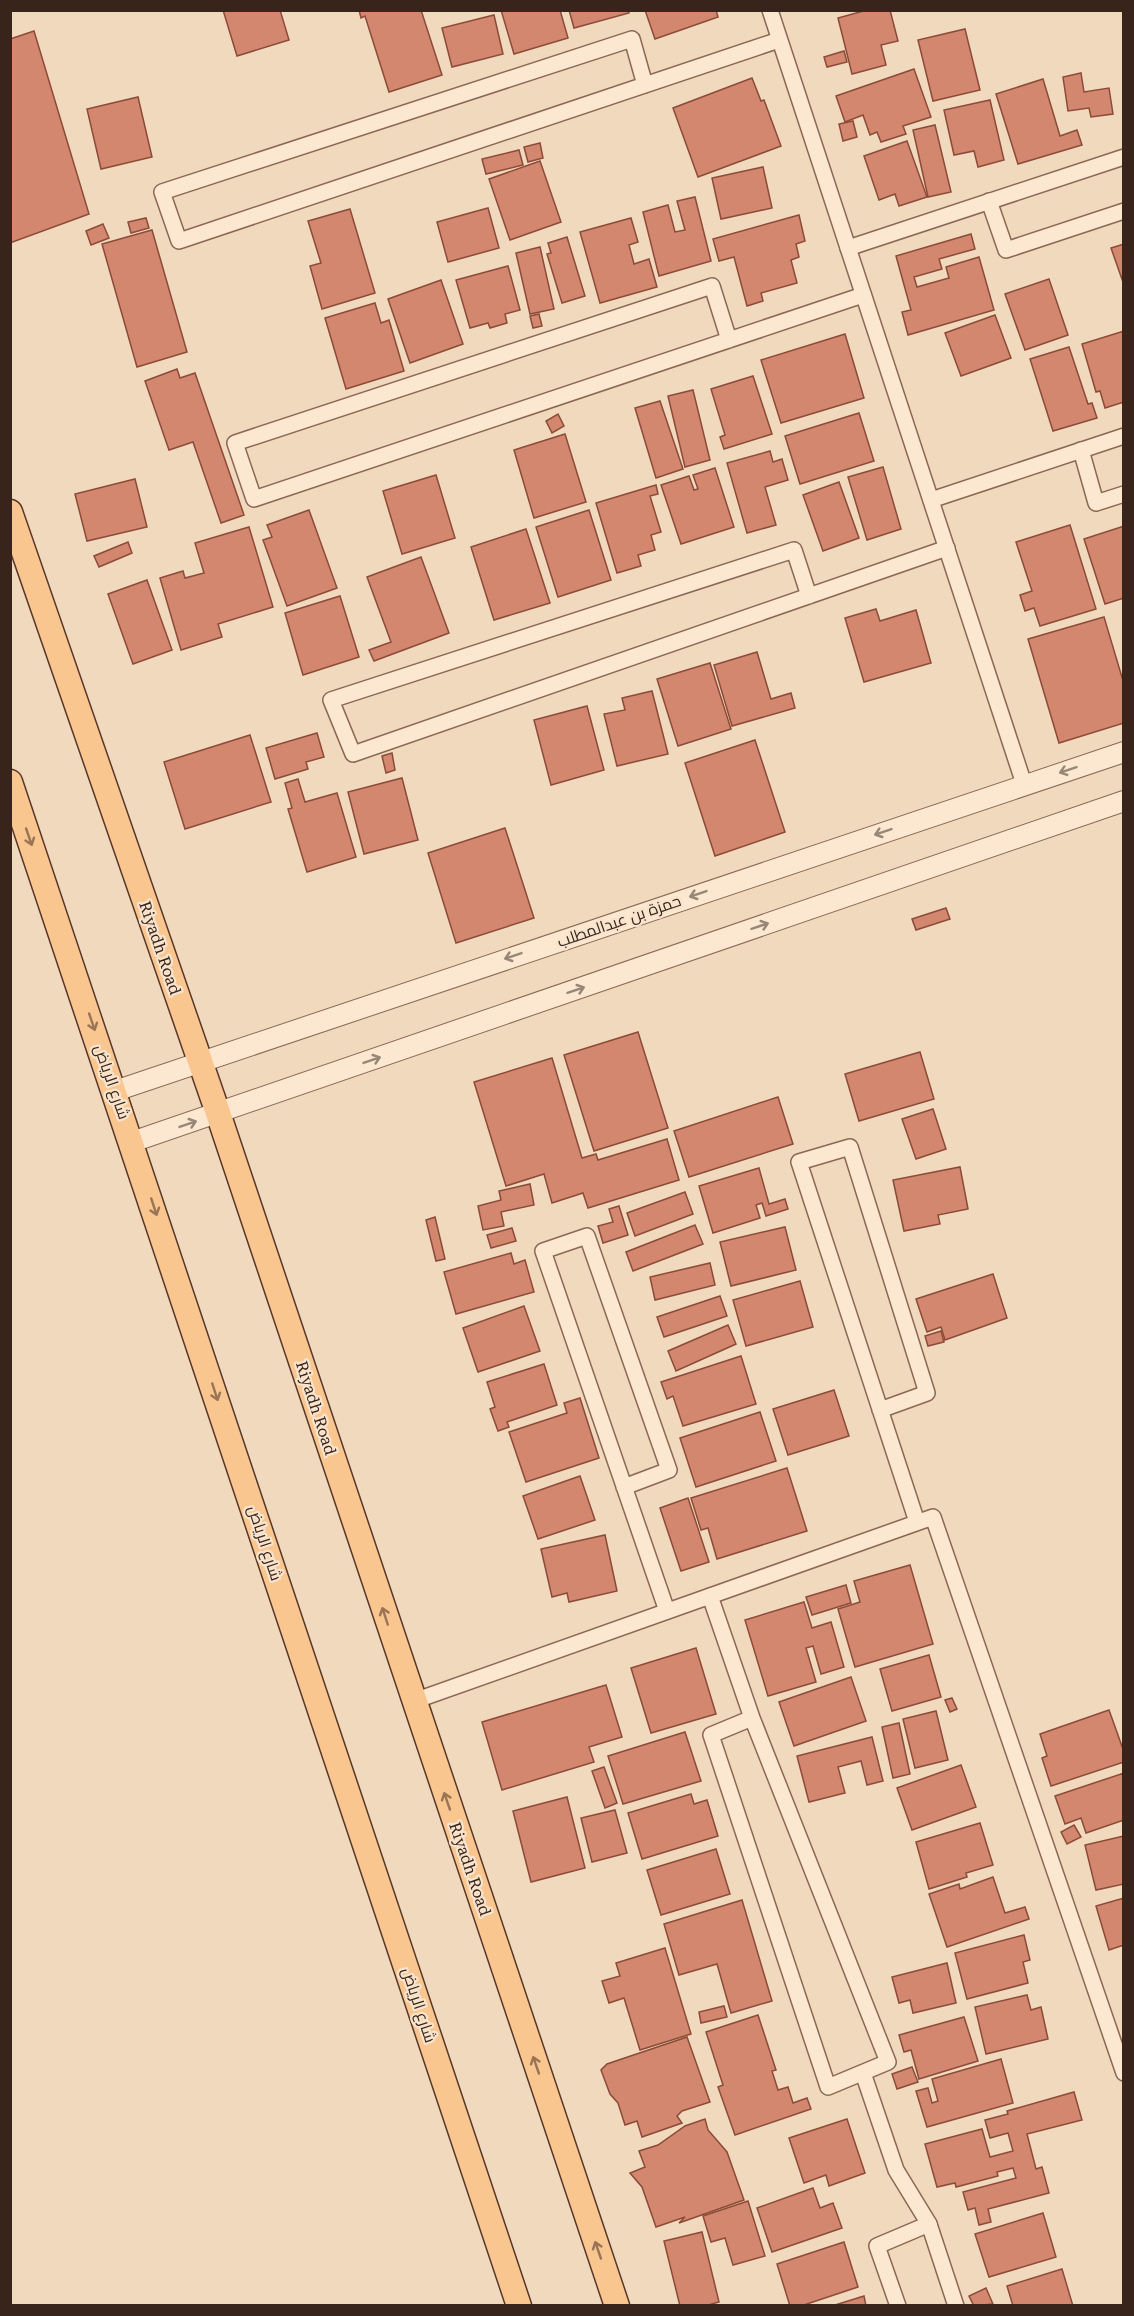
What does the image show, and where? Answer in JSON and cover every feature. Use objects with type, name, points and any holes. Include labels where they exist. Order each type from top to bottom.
[{"type":"main road","name":"Riyadh Road","points":[[10,512],[218,1113],[617,2306]]},
{"type":"main road","name":"شارع الرياض","points":[[10,782],[519,2306]]},
{"type":"street","points":[[770,10],[1024,784]]},
{"type":"street","points":[[645,85],[632,39],[162,192],[179,241],[645,85],[779,40]]},
{"type":"street","points":[[848,248],[1124,157]]},
{"type":"street","points":[[989,201],[1006,250],[1124,211]]},
{"type":"street","points":[[729,340],[712,286],[235,443],[254,499],[729,340],[863,295]]},
{"type":"street","points":[[931,500],[1124,436]]},
{"type":"street","points":[[1081,450],[1096,503],[1124,494]]},
{"type":"street","points":[[809,596],[794,550],[331,700],[353,753],[809,596],[947,548]]},
{"type":"street","name":"حمزة بن عبدالمطلب","points":[[115,1091],[1124,752]]},
{"type":"street","points":[[132,1142],[1124,801]]},
{"type":"street","points":[[880,1410],[927,1393],[850,1147],[799,1162],[880,1410],[917,1522]]},
{"type":"street","points":[[624,1487],[669,1470],[587,1236],[543,1251],[624,1487],[667,1611]]},
{"type":"street","points":[[414,1701],[933,1517],[1124,2073]]},
{"type":"street","points":[[710,1596],[752,1718],[888,2062],[828,2087],[711,1735],[752,1718]]},
{"type":"street","points":[[863,2073],[896,2170],[929,2224],[956,2306]]},
{"type":"street","points":[[898,2306],[877,2246],[929,2224]]},
{"type":"building","points":[[223,10],[280,10],[289,40],[237,56]]},
{"type":"building","points":[[359,10],[421,10],[442,75],[389,92],[365,16],[361,18]]},
{"type":"building","points":[[501,10],[560,10],[568,38],[514,54]]},
{"type":"building","points":[[569,10],[629,10],[629,13],[574,28]]},
{"type":"building","points":[[645,10],[716,10],[718,17],[655,39]]},
{"type":"building","points":[[867,10],[890,10],[898,41],[881,45],[886,65],[852,74],[838,18]]},
{"type":"building","points":[[494,15],[503,54],[452,67],[442,28]]},
{"type":"building","points":[[965,29],[980,90],[933,101],[918,40]]},
{"type":"building","points":[[34,31],[89,214],[10,243],[10,39]]},
{"type":"building","points":[[844,51],[847,62],[827,67],[824,57]]},
{"type":"building","points":[[914,69],[931,117],[903,126],[906,134],[881,142],[877,132],[870,135],[863,115],[845,122],[836,96]]},
{"type":"building","points":[[1081,73],[1084,92],[1109,88],[1113,114],[1091,117],[1089,108],[1068,111],[1063,77]]},
{"type":"building","points":[[752,78],[761,101],[764,100],[781,146],[698,177],[673,108]]},
{"type":"building","points":[[1043,79],[1060,136],[1077,130],[1082,145],[1018,164],[996,94]]},
{"type":"building","points":[[138,97],[152,157],[101,169],[87,109]]},
{"type":"building","points":[[990,100],[1004,160],[978,167],[974,151],[954,155],[944,110]]},
{"type":"building","points":[[853,121],[857,137],[843,141],[839,124]]},
{"type":"building","points":[[935,125],[951,192],[928,197],[913,130]]},
{"type":"building","points":[[907,141],[927,197],[899,206],[895,194],[879,200],[864,156]]},
{"type":"building","points":[[540,143],[543,158],[528,162],[524,147]]},
{"type":"building","points":[[519,150],[523,165],[486,174],[482,159]]},
{"type":"building","points":[[540,161],[561,222],[510,240],[489,179]]},
{"type":"building","points":[[763,167],[772,208],[721,219],[712,178]]},
{"type":"building","points":[[695,197],[711,261],[659,276],[643,212],[668,205],[675,232],[685,230],[677,201]]},
{"type":"building","points":[[488,208],[499,248],[448,262],[437,222]]},
{"type":"building","points":[[350,209],[375,293],[322,309],[310,266],[321,263],[308,221]]},
{"type":"building","points":[[799,215],[805,241],[796,244],[799,257],[791,260],[797,283],[761,293],[763,301],[747,306],[734,257],[719,261],[713,239]]},
{"type":"building","points":[[146,218],[149,228],[131,233],[128,222]]},
{"type":"building","points":[[631,218],[638,242],[629,245],[634,264],[649,259],[657,287],[600,303],[580,232]]},
{"type":"building","points":[[103,224],[109,238],[91,245],[86,231]]},
{"type":"building","points":[[152,230],[187,352],[137,367],[102,244]]},
{"type":"building","points":[[971,234],[975,249],[939,259],[942,269],[914,277],[917,287],[949,278],[946,267],[979,257],[994,310],[908,335],[902,312],[911,310],[896,256]]},
{"type":"building","points":[[567,237],[585,296],[562,303],[547,254],[551,253],[548,243]]},
{"type":"building","points":[[1124,244],[1124,285],[1111,248]]},
{"type":"building","points":[[540,247],[554,309],[530,314],[516,253]]},
{"type":"building","points":[[508,266],[520,310],[505,314],[507,323],[490,328],[488,323],[470,328],[456,280]]},
{"type":"building","points":[[1049,279],[1068,335],[1025,350],[1005,294]]},
{"type":"building","points":[[441,280],[463,344],[410,363],[388,299]]},
{"type":"building","points":[[375,303],[381,323],[389,320],[404,371],[346,389],[325,318]]},
{"type":"building","points":[[539,314],[542,326],[533,328],[530,316]]},
{"type":"building","points":[[995,315],[1011,358],[961,376],[945,333]]},
{"type":"building","points":[[1124,331],[1124,402],[1105,408],[1100,391],[1096,392],[1082,344]]},
{"type":"building","points":[[845,334],[864,398],[781,423],[761,360]]},
{"type":"building","points":[[1069,347],[1088,404],[1092,403],[1097,418],[1053,431],[1030,359]]},
{"type":"building","points":[[177,369],[180,378],[195,373],[244,515],[221,523],[193,442],[169,450],[145,381]]},
{"type":"building","points":[[753,376],[772,434],[724,449],[720,437],[725,435],[711,389]]},
{"type":"building","points":[[693,390],[710,460],[685,467],[668,396]]},
{"type":"building","points":[[660,401],[683,469],[656,478],[635,408]]},
{"type":"building","points":[[859,413],[874,461],[800,484],[785,436]]},
{"type":"building","points":[[558,414],[564,426],[552,433],[546,421]]},
{"type":"building","points":[[565,434],[586,502],[534,518],[514,450]]},
{"type":"building","points":[[770,451],[773,462],[782,459],[788,480],[765,487],[776,525],[747,533],[727,463]]},
{"type":"building","points":[[883,467],[901,529],[867,540],[848,477]]},
{"type":"building","points":[[715,468],[734,527],[681,544],[661,485],[689,476],[694,490],[698,489],[693,475]]},
{"type":"building","points":[[436,475],[455,538],[402,554],[383,491]]},
{"type":"building","points":[[135,479],[147,527],[87,541],[75,494]]},
{"type":"building","points":[[839,482],[859,538],[823,551],[803,495]]},
{"type":"building","points":[[656,485],[658,494],[650,496],[661,532],[651,535],[655,550],[638,555],[641,566],[617,573],[596,503]]},
{"type":"building","points":[[309,510],[337,588],[287,606],[263,540],[272,537],[267,525]]},
{"type":"building","points":[[589,510],[611,580],[558,597],[536,527]]},
{"type":"building","points":[[1070,525],[1096,609],[1040,626],[1034,608],[1025,611],[1020,595],[1032,591],[1016,542]]},
{"type":"building","points":[[1124,526],[1124,598],[1105,604],[1084,539]]},
{"type":"building","points":[[249,527],[273,607],[218,624],[222,637],[181,650],[160,578],[183,571],[185,578],[204,573],[195,543]]},
{"type":"building","points":[[526,529],[550,603],[494,620],[471,547]]},
{"type":"building","points":[[128,542],[132,553],[99,567],[94,556]]},
{"type":"building","points":[[421,557],[449,633],[374,661],[369,650],[391,642],[367,577]]},
{"type":"building","points":[[147,580],[172,650],[133,664],[108,594]]},
{"type":"building","points":[[340,596],[359,657],[303,675],[285,613]]},
{"type":"building","points":[[876,609],[880,621],[916,610],[931,663],[864,682],[845,618]]},
{"type":"building","points":[[1104,617],[1124,684],[1124,723],[1059,743],[1028,639]]},
{"type":"building","points":[[757,652],[771,699],[791,693],[795,708],[732,726],[714,665]]},
{"type":"building","points":[[710,663],[731,729],[678,746],[657,679]]},
{"type":"building","points":[[652,691],[668,754],[617,766],[604,714],[625,710],[622,698]]},
{"type":"building","points":[[587,706],[604,770],[551,785],[534,720]]},
{"type":"building","points":[[317,733],[324,757],[306,762],[308,769],[275,779],[266,748]]},
{"type":"building","points":[[250,735],[271,802],[185,829],[164,762]]},
{"type":"building","points":[[755,740],[785,832],[715,856],[685,763]]},
{"type":"building","points":[[392,753],[395,770],[386,773],[382,756]]},
{"type":"building","points":[[402,778],[418,840],[364,854],[348,792]]},
{"type":"building","points":[[298,779],[305,802],[337,793],[356,857],[307,872],[288,809],[292,808],[285,783]]},
{"type":"building","points":[[505,828],[534,918],[456,943],[428,853]]},
{"type":"building","points":[[946,908],[950,919],[916,930],[912,919]]},
{"type":"building","points":[[638,1032],[668,1128],[594,1151],[564,1055]]},
{"type":"building","points":[[920,1052],[934,1099],[859,1121],[845,1074]]},
{"type":"building","points":[[552,1058],[582,1158],[596,1154],[598,1160],[667,1139],[679,1180],[588,1208],[583,1193],[552,1203],[544,1174],[506,1186],[474,1082]]},
{"type":"building","points":[[778,1097],[793,1144],[689,1177],[674,1131]]},
{"type":"building","points":[[933,1109],[946,1149],[916,1159],[902,1119]]},
{"type":"building","points":[[960,1167],[968,1209],[938,1215],[940,1224],[904,1231],[893,1180]]},
{"type":"building","points":[[759,1168],[769,1204],[785,1199],[788,1209],[766,1216],[762,1203],[756,1205],[760,1218],[713,1233],[699,1186]]},
{"type":"building","points":[[530,1184],[534,1205],[501,1212],[504,1226],[483,1230],[478,1206],[501,1200],[499,1191]]},
{"type":"building","points":[[685,1192],[693,1214],[635,1236],[627,1213]]},
{"type":"building","points":[[619,1206],[628,1235],[603,1243],[598,1226],[613,1222],[609,1209]]},
{"type":"building","points":[[435,1217],[445,1259],[436,1261],[426,1220]]},
{"type":"building","points":[[695,1225],[703,1244],[633,1271],[626,1252]]},
{"type":"building","points":[[785,1227],[796,1270],[731,1286],[720,1242]]},
{"type":"building","points":[[512,1228],[516,1241],[491,1248],[487,1235]]},
{"type":"building","points":[[511,1253],[514,1264],[525,1260],[534,1292],[456,1314],[444,1272]]},
{"type":"building","points":[[710,1263],[715,1285],[655,1300],[650,1277]]},
{"type":"building","points":[[993,1274],[1007,1318],[945,1340],[941,1327],[927,1332],[916,1299]]},
{"type":"building","points":[[800,1281],[813,1327],[746,1346],[733,1300]]},
{"type":"building","points":[[720,1296],[727,1316],[664,1337],[657,1317]]},
{"type":"building","points":[[524,1306],[540,1351],[478,1372],[463,1328]]},
{"type":"building","points":[[728,1325],[736,1344],[676,1371],[668,1351]]},
{"type":"building","points":[[941,1331],[944,1342],[928,1346],[925,1336]]},
{"type":"building","points":[[741,1356],[756,1404],[683,1426],[673,1396],[667,1399],[661,1382]]},
{"type":"building","points":[[544,1364],[557,1405],[507,1422],[509,1427],[498,1431],[490,1409],[495,1407],[487,1382]]},
{"type":"building","points":[[834,1390],[849,1436],[788,1455],[773,1409]]},
{"type":"building","points":[[580,1398],[599,1458],[526,1482],[509,1432],[567,1413],[564,1403]]},
{"type":"building","points":[[760,1412],[776,1461],[696,1487],[680,1438]]},
{"type":"building","points":[[787,1468],[807,1531],[717,1559],[708,1528],[701,1530],[691,1498]]},
{"type":"building","points":[[580,1476],[595,1520],[538,1539],[523,1496]]},
{"type":"building","points":[[688,1498],[709,1562],[681,1571],[660,1508]]},
{"type":"building","points":[[605,1535],[617,1591],[569,1602],[567,1593],[552,1597],[541,1549]]},
{"type":"building","points":[[910,1565],[933,1644],[855,1667],[838,1609],[860,1602],[854,1581]]},
{"type":"building","points":[[846,1585],[851,1603],[812,1615],[806,1597]]},
{"type":"building","points":[[804,1602],[812,1628],[831,1622],[844,1667],[821,1674],[813,1646],[806,1648],[816,1682],[768,1696],[745,1620]]},
{"type":"building","points":[[696,1648],[716,1714],[651,1733],[631,1668]]},
{"type":"building","points":[[929,1655],[941,1697],[892,1711],[880,1669]]},
{"type":"building","points":[[851,1677],[866,1721],[794,1746],[779,1702]]},
{"type":"building","points":[[606,1685],[622,1737],[589,1747],[594,1762],[502,1790],[482,1722]]},
{"type":"building","points":[[952,1698],[957,1709],[950,1712],[945,1700]]},
{"type":"building","points":[[1109,1710],[1124,1752],[1124,1762],[1051,1786],[1042,1758],[1047,1756],[1040,1734]]},
{"type":"building","points":[[936,1711],[948,1760],[915,1768],[903,1719]]},
{"type":"building","points":[[899,1723],[910,1774],[893,1778],[882,1727]]},
{"type":"building","points":[[685,1732],[701,1781],[623,1804],[608,1756]]},
{"type":"building","points":[[872,1737],[883,1781],[867,1785],[861,1761],[838,1767],[845,1793],[809,1802],[797,1756]]},
{"type":"building","points":[[961,1765],[976,1807],[912,1830],[897,1788]]},
{"type":"building","points":[[604,1767],[617,1803],[605,1808],[592,1771]]},
{"type":"building","points":[[1124,1773],[1124,1820],[1086,1833],[1081,1818],[1065,1824],[1055,1796]]},
{"type":"building","points":[[691,1794],[694,1804],[707,1800],[718,1836],[642,1859],[628,1813]]},
{"type":"building","points":[[567,1797],[585,1868],[531,1882],[513,1811]]},
{"type":"building","points":[[615,1810],[627,1853],[592,1862],[581,1818]]},
{"type":"building","points":[[980,1823],[993,1865],[966,1873],[967,1877],[929,1889],[916,1842]]},
{"type":"building","points":[[1074,1825],[1081,1837],[1067,1844],[1061,1832]]},
{"type":"building","points":[[1124,1836],[1124,1884],[1096,1890],[1085,1845]]},
{"type":"building","points":[[716,1849],[730,1894],[661,1915],[647,1870]]},
{"type":"building","points":[[993,1877],[1005,1913],[1025,1907],[1029,1919],[947,1947],[929,1894],[959,1884],[960,1889]]},
{"type":"building","points":[[1124,1898],[1124,1945],[1109,1950],[1096,1906]]},
{"type":"building","points":[[742,1900],[772,2001],[731,2013],[717,1964],[679,1975],[664,1924]]},
{"type":"building","points":[[1024,1935],[1030,1960],[1023,1962],[1028,1983],[967,1999],[955,1953]]},
{"type":"building","points":[[665,1948],[691,2034],[640,2050],[624,1998],[609,2003],[602,1981],[620,1976],[616,1963]]},
{"type":"building","points":[[947,1963],[956,2003],[913,2013],[910,2000],[899,2003],[892,1977]]},
{"type":"building","points":[[1027,1995],[1031,2010],[1041,2007],[1048,2039],[986,2054],[975,2007]]},
{"type":"building","points":[[724,2006],[727,2017],[701,2023],[699,2012]]},
{"type":"building","points":[[758,2015],[776,2070],[772,2071],[778,2090],[788,2087],[793,2103],[807,2098],[811,2109],[735,2135],[718,2087],[723,2085],[706,2032]]},
{"type":"building","points":[[964,2017],[978,2061],[919,2079],[911,2050],[904,2052],[899,2035]]},
{"type":"building","points":[[687,2037],[710,2102],[682,2111],[677,2116],[682,2123],[642,2137],[637,2121],[625,2125],[618,2103],[610,2094],[601,2070],[607,2064]]},
{"type":"building","points":[[1001,2059],[1013,2103],[927,2127],[916,2091],[928,2088],[932,2103],[938,2101],[932,2079]]},
{"type":"building","points":[[912,2067],[918,2082],[897,2089],[892,2074]]},
{"type":"building","points":[[1074,2092],[1082,2120],[1027,2134],[1036,2169],[1042,2167],[1049,2193],[988,2209],[991,2222],[979,2225],[975,2208],[968,2210],[963,2192],[1016,2178],[1013,2168],[997,2172],[998,2176],[956,2187],[955,2183],[937,2187],[925,2144],[982,2129],[990,2157],[1013,2151],[1008,2133],[990,2138],[985,2120],[1008,2114],[1007,2111]]},
{"type":"building","points":[[705,2119],[708,2130],[727,2152],[744,2200],[679,2223],[685,2217],[656,2227],[642,2187],[630,2173],[645,2167],[639,2151],[658,2145],[685,2126]]},
{"type":"building","points":[[847,2119],[865,2173],[829,2186],[826,2175],[804,2183],[789,2138]]},
{"type":"building","points":[[813,2188],[820,2208],[833,2203],[842,2228],[772,2252],[757,2208]]},
{"type":"building","points":[[748,2201],[765,2256],[733,2265],[725,2238],[711,2242],[703,2216]]},
{"type":"building","points":[[1043,2213],[1056,2257],[989,2277],[975,2234]]},
{"type":"building","points":[[702,2232],[719,2302],[705,2306],[680,2306],[664,2241]]},
{"type":"building","points":[[844,2242],[858,2287],[801,2306],[790,2306],[777,2264]]},
{"type":"building","points":[[1062,2269],[1073,2306],[1013,2306],[1007,2286]]},
{"type":"building","points":[[986,2288],[993,2304],[974,2306],[969,2296]]},
{"type":"building","points":[[864,2296],[866,2306],[832,2306]]}]
